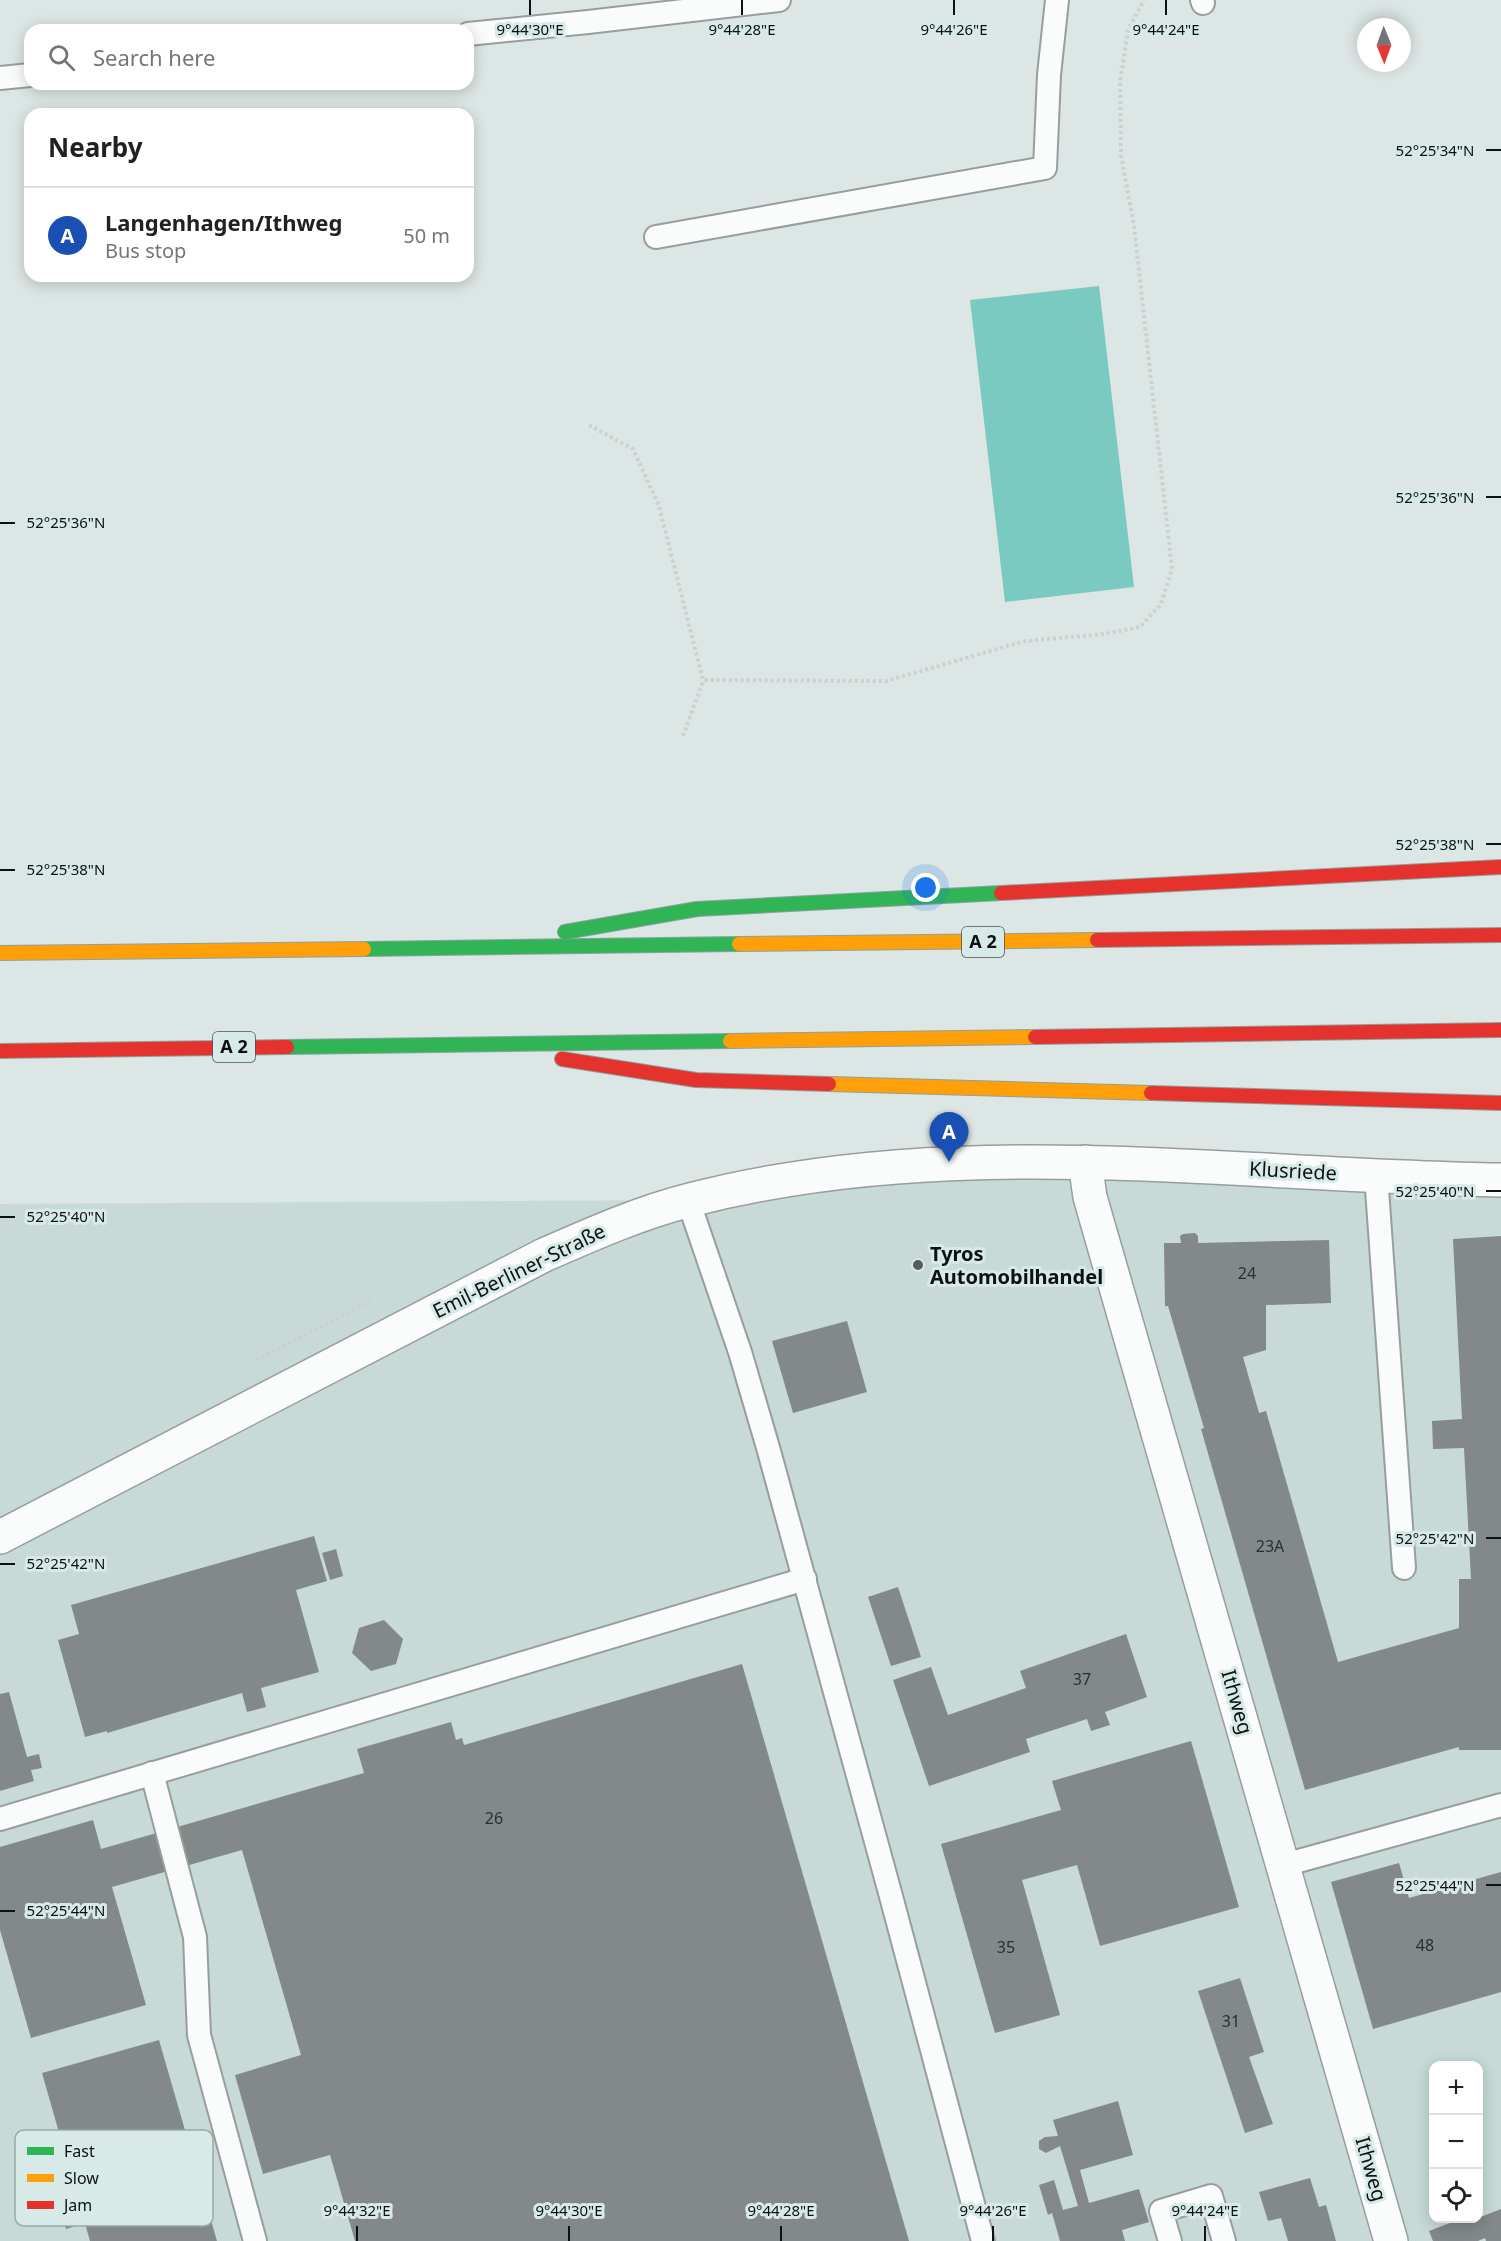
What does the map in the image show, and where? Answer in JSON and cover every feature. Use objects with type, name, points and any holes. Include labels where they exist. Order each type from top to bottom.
[{"type":"highway","points":[[466,949],[697,909],[1501,867]]},
{"type":"highway","name":"A 2","points":[[0,953],[1501,935]]},
{"type":"highway","name":"A 2","points":[[0,1050],[1501,1030]]},
{"type":"highway","points":[[468,1044],[696,1080],[1501,1103]]},
{"type":"street","name":"Emil-Berliner-Straße","points":[[0,1537],[544,1255],[616,1224],[688,1200],[776,1180],[879,1167],[949,1162],[1085,1162]]},
{"type":"street","name":"Klusriede","points":[[1085,1162],[1501,1180]]},
{"type":"street","name":"Ithweg","points":[[1085,1162],[1090,1197],[1391,2241]]},
{"type":"lane","points":[[474,33],[779,0]]},
{"type":"lane","points":[[656,237],[1045,168],[1049,75],[1057,0]]},
{"type":"lane","points":[[0,78],[24,76]]},
{"type":"lane","points":[[1376,1175],[1404,1568]]},
{"type":"lane","points":[[688,1200],[740,1352],[805,1579],[983,2241]]},
{"type":"lane","points":[[0,1818],[805,1579]]},
{"type":"lane","points":[[152,1773],[195,1937],[199,2035],[255,2241]]},
{"type":"lane","points":[[1284,1864],[1501,1805]]},
{"type":"lane","points":[[1170,2241],[1161,2211],[1210,2196],[1224,2241]]},
{"type":"path","points":[[703,681],[886,681],[1025,641],[1140,627],[1161,604],[1172,569],[1134,226],[1121,155],[1122,71],[1128,30],[1144,0]]},
{"type":"path","points":[[589,425],[633,449],[659,506],[703,681],[683,736]]},
{"type":"shaded area","points":[[879,1166],[1501,1180],[1501,2241],[0,2241],[0,1204],[688,1200]]},
{"type":"water","points":[[1099,286],[1134,587],[1005,602],[970,300]]},
{"type":"building","points":[[1195,1233],[1198,1236],[1198,1243],[1329,1240],[1331,1303],[1266,1305],[1266,1350],[1243,1357],[1259,1413],[1266,1411],[1338,1662],[1459,1628],[1459,1579],[1471,1579],[1464,1448],[1433,1449],[1432,1421],[1462,1419],[1453,1239],[1501,1236],[1501,1750],[1459,1750],[1459,1747],[1305,1790],[1201,1429],[1204,1428],[1168,1306],[1165,1306],[1164,1243],[1181,1243],[1180,1236]]},
{"type":"building","points":[[847,1321],[867,1392],[793,1413],[772,1341]]},
{"type":"building","points":[[314,1536],[327,1581],[296,1590],[319,1672],[261,1688],[266,1707],[247,1712],[242,1693],[107,1733],[107,1731],[85,1737],[58,1640],[79,1634],[71,1605]]},
{"type":"building","points":[[336,1549],[343,1576],[330,1580],[322,1553]]},
{"type":"building","points":[[898,1587],[921,1657],[891,1666],[868,1597]]},
{"type":"building","points":[[384,1620],[403,1639],[396,1664],[371,1671],[352,1653],[359,1628]]},
{"type":"building","points":[[1126,1634],[1147,1697],[1105,1712],[1110,1725],[1091,1731],[1087,1719],[1026,1739],[1030,1752],[929,1786],[893,1680],[931,1667],[948,1715],[1026,1688],[1020,1671]]},
{"type":"building","points":[[742,1664],[909,2241],[355,2241],[330,2155],[263,2174],[235,2075],[301,2055],[242,1850],[112,1887],[146,2005],[31,2038],[0,1930],[0,1847],[93,1820],[101,1849],[364,1773],[357,1749],[451,1722],[456,1740],[462,1738],[464,1745]]},
{"type":"building","points":[[9,1692],[27,1757],[39,1754],[42,1768],[31,1770],[34,1781],[0,1791],[0,1694]]},
{"type":"building","points":[[1191,1741],[1239,1907],[1100,1946],[1077,1865],[1022,1880],[1060,2015],[995,2033],[941,1844],[1061,1810],[1052,1781]]},
{"type":"building","points":[[1399,1863],[1409,1898],[1501,1872],[1501,1992],[1373,2029],[1331,1882]]},
{"type":"building","points":[[1240,1978],[1264,2052],[1249,2057],[1273,2124],[1245,2133],[1198,1991]]},
{"type":"building","points":[[159,2040],[185,2130],[58,2130],[42,2073]]},
{"type":"building","points":[[1118,2101],[1133,2155],[1080,2170],[1089,2203],[1139,2189],[1149,2222],[1122,2230],[1125,2241],[1060,2241],[1052,2213],[1048,2215],[1039,2185],[1054,2180],[1063,2210],[1078,2206],[1060,2146],[1046,2153],[1039,2149],[1039,2141],[1045,2137],[1058,2136],[1053,2120]]},
{"type":"building","points":[[1310,2178],[1319,2207],[1326,2205],[1336,2241],[1288,2241],[1281,2218],[1268,2221],[1259,2192]]},
{"type":"building","points":[[1501,2209],[1501,2241],[1486,2241],[1485,2238],[1478,2241],[1433,2241],[1429,2231],[1450,2223],[1483,2223],[1483,2216]]},
{"type":"building","points":[[86,2226],[213,2226],[217,2241],[90,2241]]},
{"type":"traffic: fast","points":[[565,932],[697,909],[1001,893]]},
{"type":"traffic: fast","points":[[364,949],[739,944]]},
{"type":"traffic: fast","points":[[287,1047],[730,1041]]},
{"type":"traffic: slow","points":[[739,944],[1097,940]]},
{"type":"traffic: slow","points":[[0,953],[364,949]]},
{"type":"traffic: slow","points":[[730,1041],[1035,1037]]},
{"type":"traffic: slow","points":[[829,1084],[1151,1093]]},
{"type":"traffic: jam","points":[[1001,893],[1501,867]]},
{"type":"traffic: jam","points":[[1097,940],[1501,935]]},
{"type":"traffic: jam","points":[[1035,1037],[1501,1030]]},
{"type":"traffic: jam","points":[[0,1051],[287,1047]]},
{"type":"traffic: jam","points":[[562,1059],[696,1080],[829,1084]]},
{"type":"traffic: jam","points":[[1151,1093],[1501,1103]]},
{"type":"place","name":"Langenhagen/Ithweg","points":[[949,1162]]},
{"type":"place","name":"Tyros Automobilhandel","points":[[918,1265]]}]
